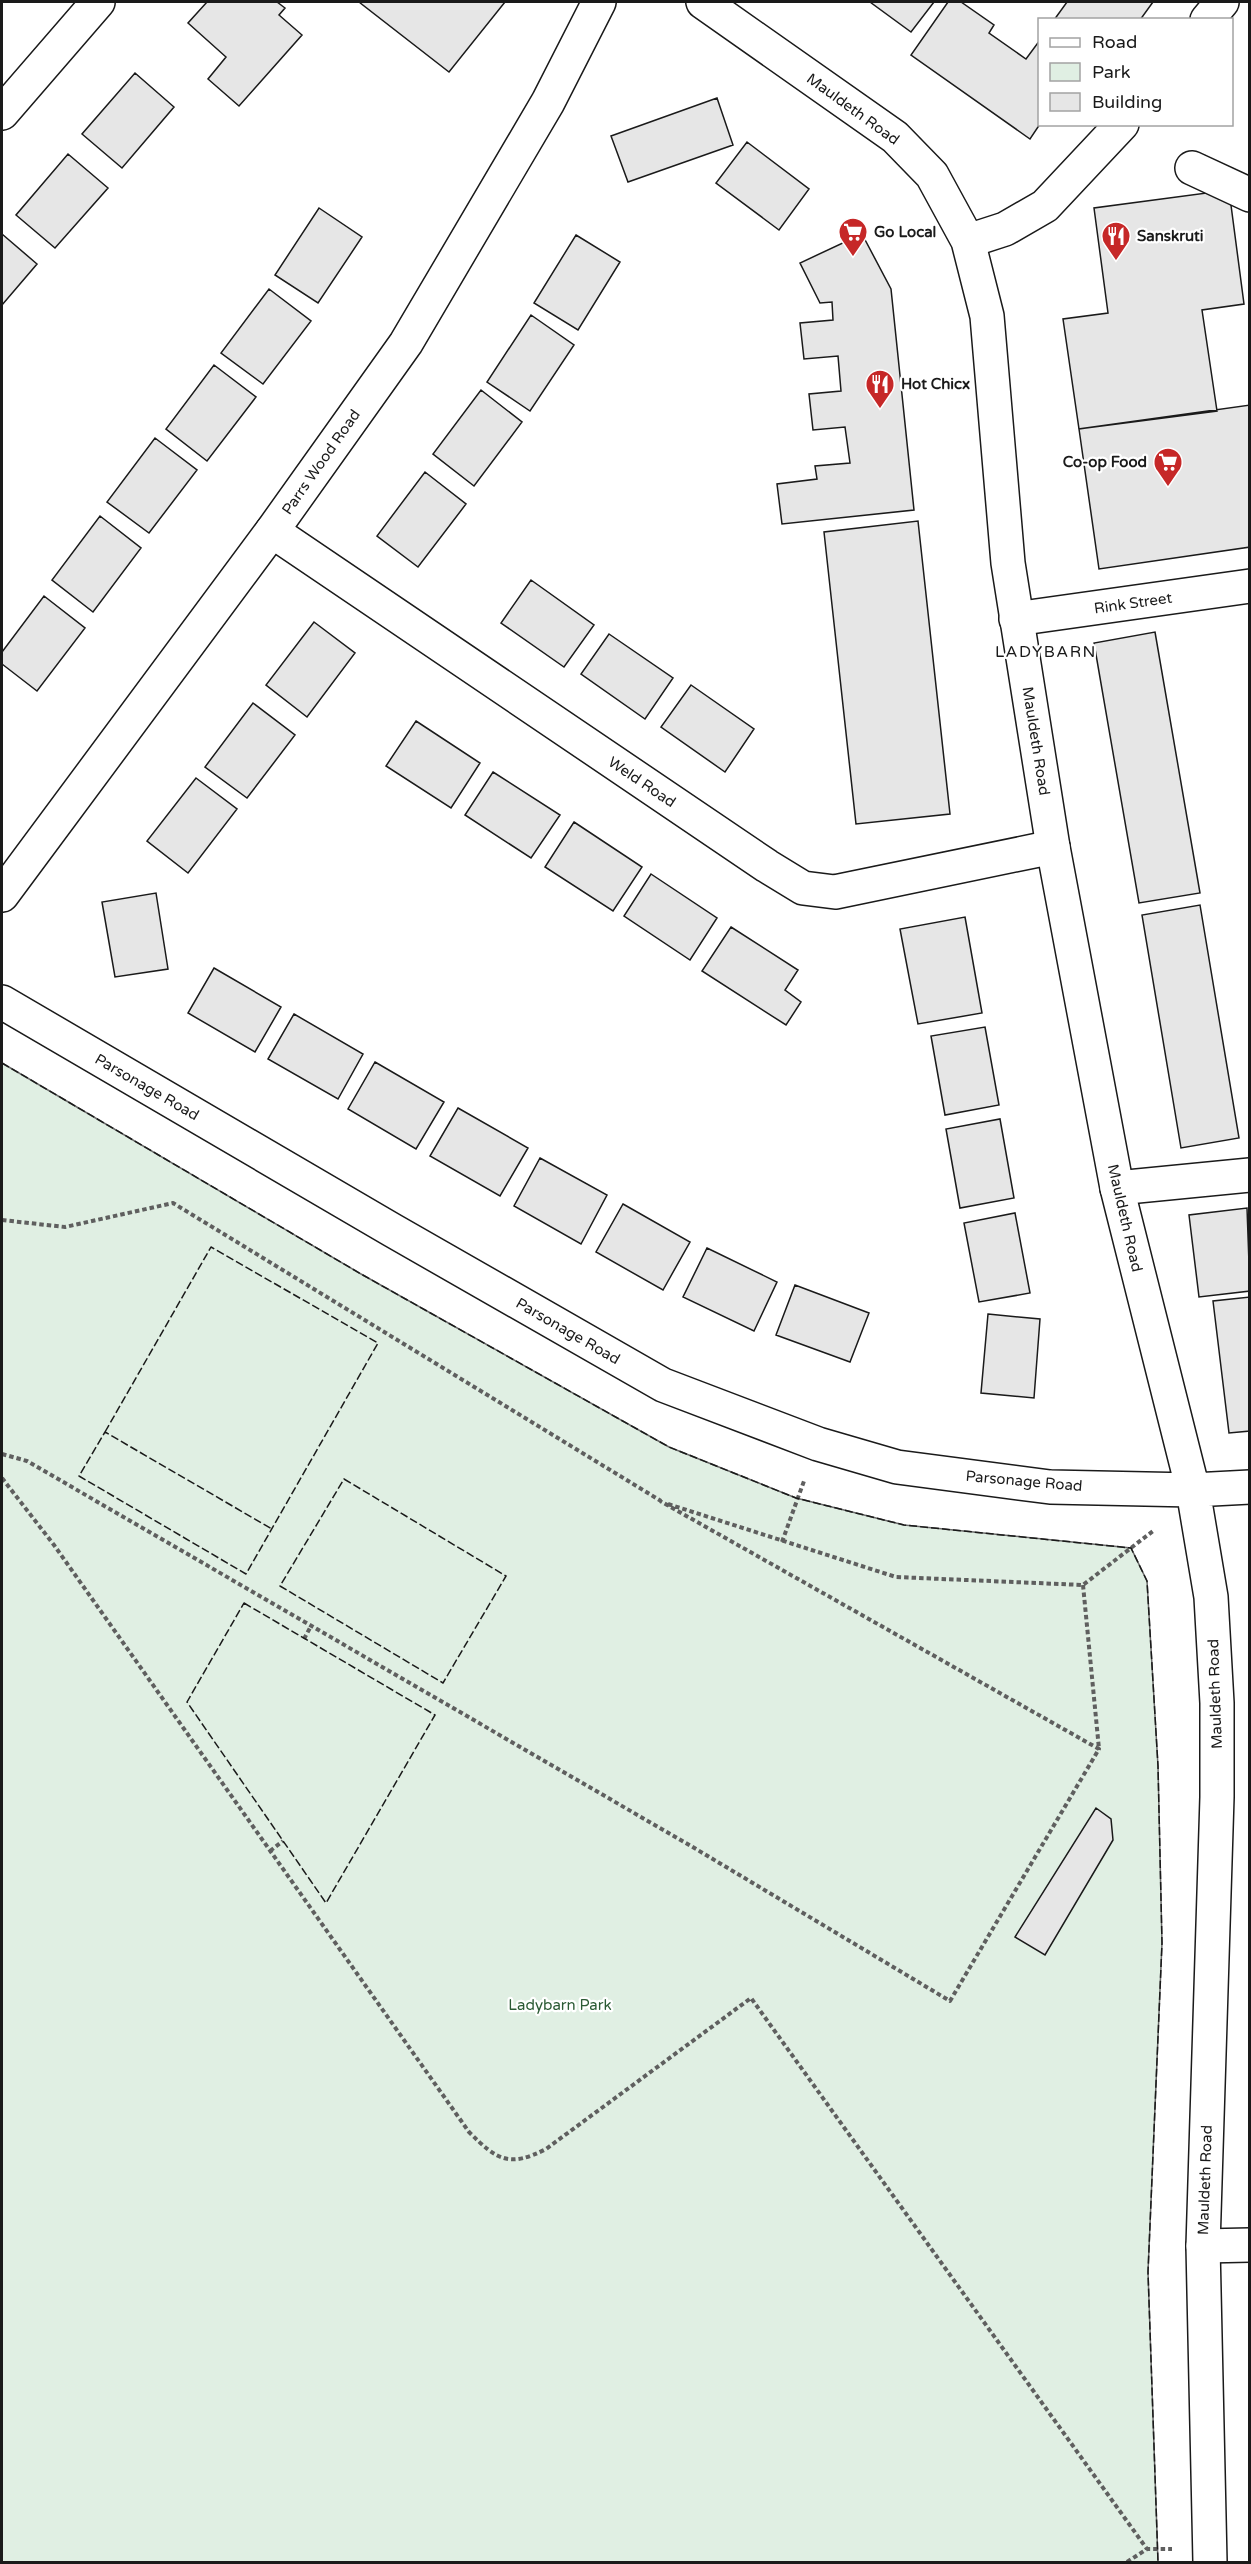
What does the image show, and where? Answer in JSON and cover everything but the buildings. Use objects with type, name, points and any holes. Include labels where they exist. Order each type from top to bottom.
[{"type":"street","points":[[2,113],[98,2]]},
{"type":"street","name":"Parrs Wood Road","points":[[2,895],[272,531],[406,343],[548,102],[598,2]]},
{"type":"street","name":"Mauldeth Road","points":[[703,2],[895,137],[932,175],[968,241],[987,316],[1006,544],[1053,847],[1117,1188],[1193,1490],[1211,1597],[1217,1702],[1217,1808],[1203,2246],[1210,2562]]},
{"type":"street","points":[[968,241],[1005,229],[1045,206],[1120,126]]},
{"type":"street","points":[[1192,168],[1250,195]]},
{"type":"street","name":"Weld Road","points":[[272,531],[767,866],[803,888],[835,892],[1053,847]]},
{"type":"street","name":"Rink Street","points":[[1016,619],[1250,586]]},
{"type":"street","name":"Parsonage Road","points":[[2,1002],[663,1385],[818,1444],[897,1467],[1050,1487],[1193,1490],[1250,1487]]},
{"type":"street","points":[[1117,1188],[1250,1174]]},
{"type":"street","points":[[1203,2246],[1250,2246]]},
{"type":"path","points":[[2,1220],[65,1227],[173,1203],[660,1501],[1100,1749]]},
{"type":"path","points":[[2,1454],[27,1461],[680,1840],[950,2001],[1100,1749],[1083,1586]]},
{"type":"path","points":[[782,1542],[806,1474]]},
{"type":"path","points":[[2,1478],[54,1545],[469,2132],[486,2150],[506,2161],[527,2159],[546,2149],[751,1998],[1147,2548],[1126,2562]]},
{"type":"path","points":[[660,1501],[896,1577],[1083,1586],[1152,1530]]},
{"type":"path","points":[[304,1639],[311,1626]]},
{"type":"path","points":[[270,1851],[283,1841]]},
{"type":"green space","name":"Ladybarn Park","points":[[2,1063],[361,1274],[669,1447],[796,1498],[904,1525],[1131,1548],[1147,1581],[1158,1766],[1162,1943],[1148,2272],[1158,2562],[2,2562]]},
{"type":"fence","points":[[2,1063],[361,1274],[669,1447],[796,1498],[904,1525],[1131,1548],[1147,1581],[1158,1766],[1162,1943],[1148,2272],[1158,2562]]},
{"type":"fence","points":[[105,1432],[211,1247],[378,1343],[246,1574],[79,1476],[105,1432],[272,1529]]},
{"type":"fence","points":[[344,1479],[506,1576],[443,1683],[280,1586],[344,1479]]},
{"type":"fence","points":[[244,1603],[435,1715],[326,1903],[187,1702],[244,1603]]},
{"type":"place","name":"Go Local","points":[[853,258]]},
{"type":"place","name":"Sanskruti","points":[[1116,262]]},
{"type":"place","name":"Hot Chicx","points":[[880,410]]},
{"type":"place","name":"Co-op Food","points":[[1168,488]]},
{"type":"district","name":"LADYBARN","points":[[1046,651]]}]
